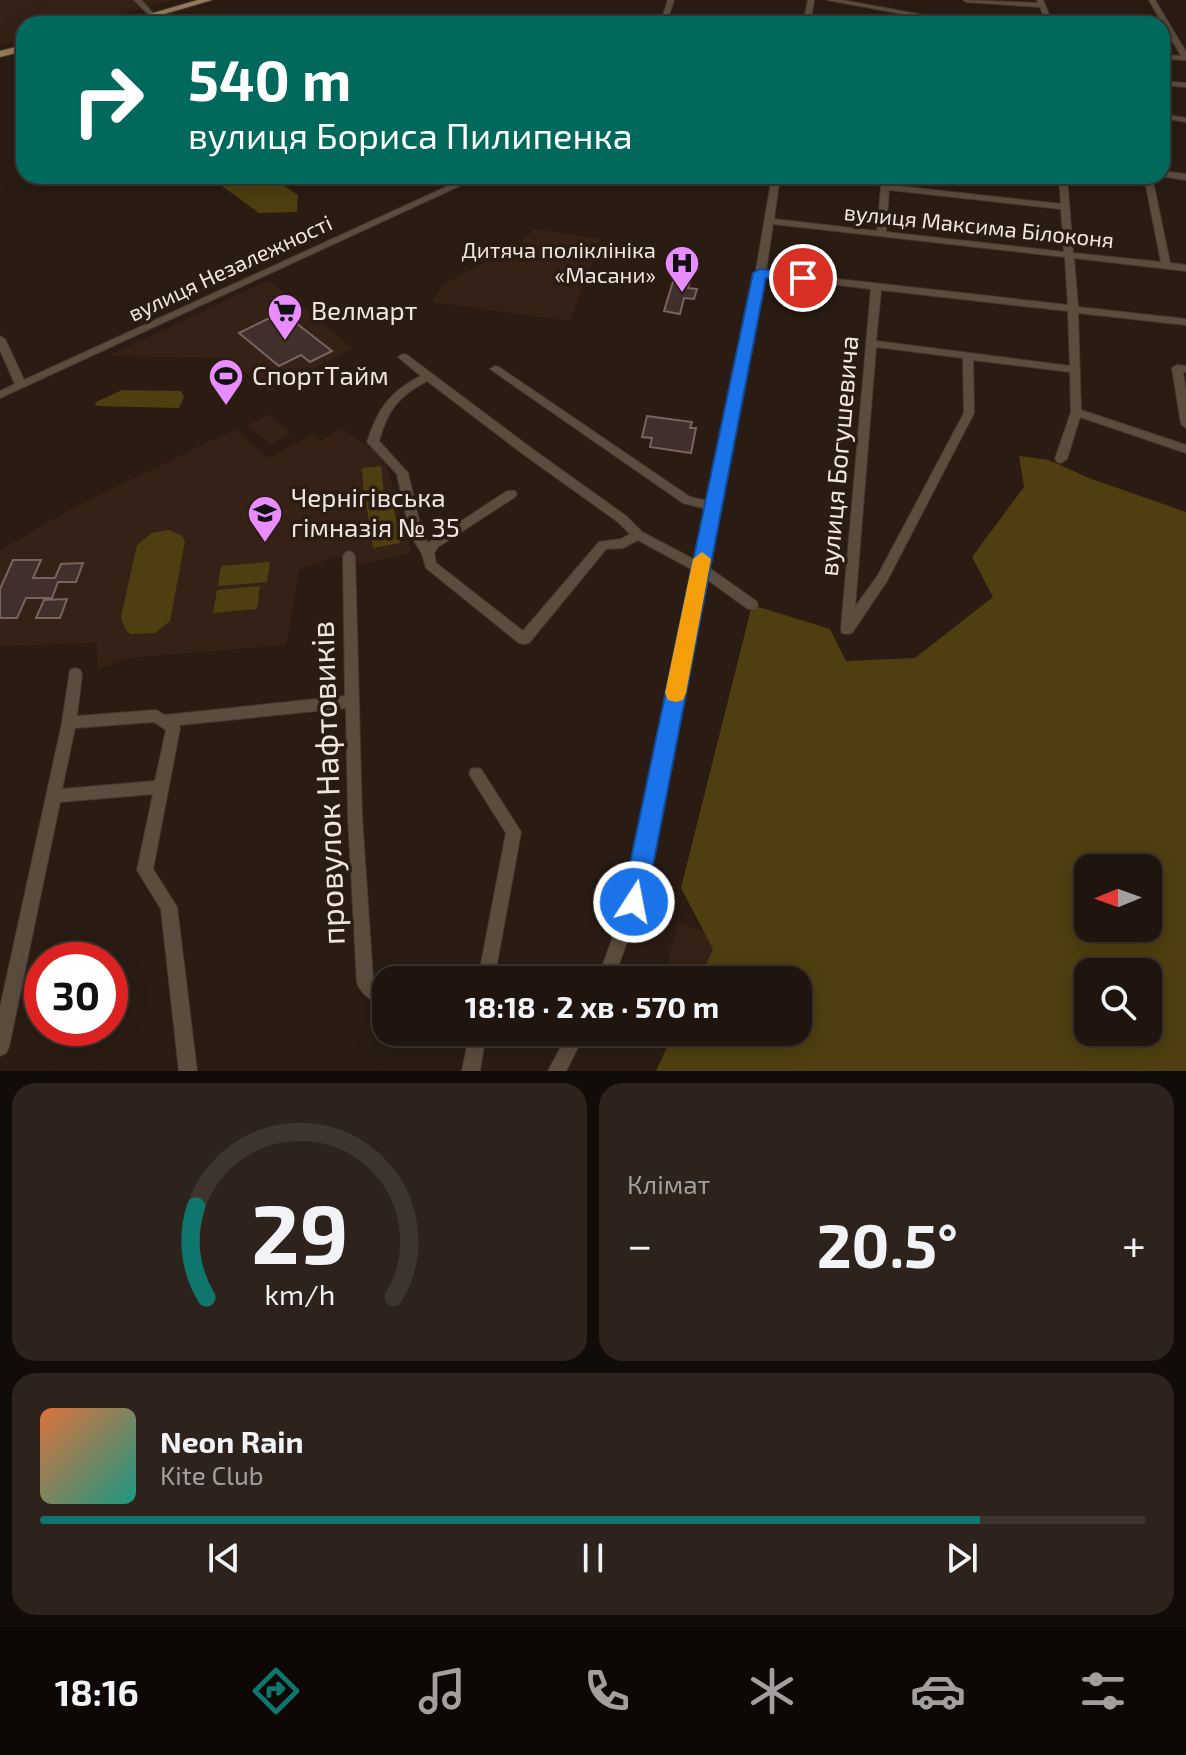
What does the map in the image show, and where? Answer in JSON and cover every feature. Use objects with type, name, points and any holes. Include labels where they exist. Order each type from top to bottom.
[{"type":"main road","points":[[148,16],[208,0]]},
{"type":"street","points":[[137,0],[152,15]]},
{"type":"street","points":[[830,0],[923,16]]},
{"type":"street","points":[[966,0],[1041,2]]},
{"type":"street","points":[[1170,31],[1186,58]]},
{"type":"street","name":"вулиця Незалежності","points":[[0,395],[460,184]]},
{"type":"street","points":[[610,966],[634,902],[760,273],[775,184]]},
{"type":"street","points":[[881,234],[885,184]]},
{"type":"street","points":[[1061,459],[1076,412],[1073,308],[1064,184]]},
{"type":"street","points":[[1150,184],[1166,265]]},
{"type":"street","points":[[885,187],[1065,207]]},
{"type":"street","name":"вулиця Максима Білоконя","points":[[768,221],[1186,268]]},
{"type":"street","points":[[760,273],[1186,322]]},
{"type":"street","name":"вулиця Богушевича","points":[[876,287],[847,629],[883,578],[969,413],[968,355]]},
{"type":"street","points":[[0,339],[21,385]]},
{"type":"street","points":[[870,343],[1076,370]]},
{"type":"street","points":[[403,357],[622,519],[638,535],[700,568],[752,605]]},
{"type":"street","points":[[1186,369],[1177,368],[1186,424]]},
{"type":"street","points":[[495,369],[687,500],[713,506]]},
{"type":"street","points":[[428,376],[396,393],[380,419],[373,442],[402,473],[416,534],[428,553],[430,565],[524,639],[603,545],[623,543],[638,535]]},
{"type":"street","points":[[1076,412],[1186,449]]},
{"type":"street","points":[[428,553],[434,544],[511,494]]},
{"type":"street","name":"провулок Нафтовиків","points":[[349,556],[355,817],[365,983],[372,989]]},
{"type":"street","points":[[0,1047],[69,723],[75,674]]},
{"type":"street","points":[[163,721],[353,701]]},
{"type":"street","points":[[69,723],[156,716],[173,728],[145,870],[169,907],[188,1071]]},
{"type":"street","points":[[476,774],[514,832],[489,966]]},
{"type":"street","points":[[52,796],[162,787]]},
{"type":"street","points":[[471,1071],[475,1046]]},
{"type":"street","points":[[557,1071],[570,1046]]},
{"type":"shaded area","points":[[0,0],[176,0],[115,16],[16,16],[16,42],[0,46]]},
{"type":"shaded area","points":[[219,184],[281,184],[298,195],[297,212],[259,213]]},
{"type":"shaded area","points":[[534,229],[601,239],[570,321],[432,302],[442,285],[521,243]]},
{"type":"shaded area","points":[[269,280],[353,348],[270,392],[228,358],[108,356]]},
{"type":"shaded area","points":[[122,390],[181,391],[184,397],[179,408],[95,406],[96,402]]},
{"type":"shaded area","points":[[268,414],[291,433],[271,445],[247,426]]},
{"type":"shaded area","name":"Чернігівська гімназія № 35","points":[[342,428],[384,458],[412,553],[359,565],[353,555],[332,557],[299,570],[286,645],[128,658],[98,670],[96,643],[0,646],[0,550],[73,508],[235,429],[268,458],[313,434],[320,441]]},
{"type":"shaded area","points":[[1019,456],[1049,460],[1089,478],[1186,512],[1186,1071],[656,1071],[668,1046],[812,1046],[812,966],[705,966],[713,949],[681,888],[752,605],[830,629],[846,661],[915,658],[993,597],[972,557],[1024,487]]},
{"type":"shaded area","points":[[381,466],[384,494],[364,497],[362,468]]},
{"type":"shaded area","points":[[392,498],[400,543],[373,548],[366,502]]},
{"type":"shaded area","points":[[169,530],[182,536],[185,541],[170,621],[155,633],[130,634],[121,617],[137,545],[152,533]]},
{"type":"shaded area","points":[[270,562],[267,582],[218,586],[221,566]]},
{"type":"shaded area","points":[[260,586],[257,609],[213,613],[217,590]]},
{"type":"shaded area","points":[[678,923],[737,941],[731,966],[667,966]]},
{"type":"building","name":"Дитяча поліклініка «Масани»","points":[[676,272],[692,274],[688,288],[697,289],[694,299],[684,298],[680,314],[664,311]]},
{"type":"building","name":"Велмарт","points":[[282,312],[332,351],[310,362],[301,355],[279,366],[239,333]]},
{"type":"building","points":[[647,416],[692,422],[690,428],[696,428],[691,453],[650,447],[652,438],[642,437]]},
{"type":"building","points":[[13,560],[41,560],[33,578],[55,578],[61,564],[83,563],[76,582],[58,582],[52,598],[26,598],[17,618],[0,618],[0,589]]},
{"type":"building","points":[[67,599],[60,618],[36,618],[44,600]]},
{"type":"slow traffic","points":[[676,693],[702,559]]},
{"type":"place","name":"Дитяча поліклініка «Масани»","points":[[682,294]]},
{"type":"place","name":"Велмарт","points":[[285,342]]},
{"type":"place","name":"СпортТайм","points":[[226,407]]},
{"type":"place","name":"Чернігівська гімназія № 35","points":[[265,544]]},
{"type":"route","points":[[634,902],[760,273],[803,278]]}]
